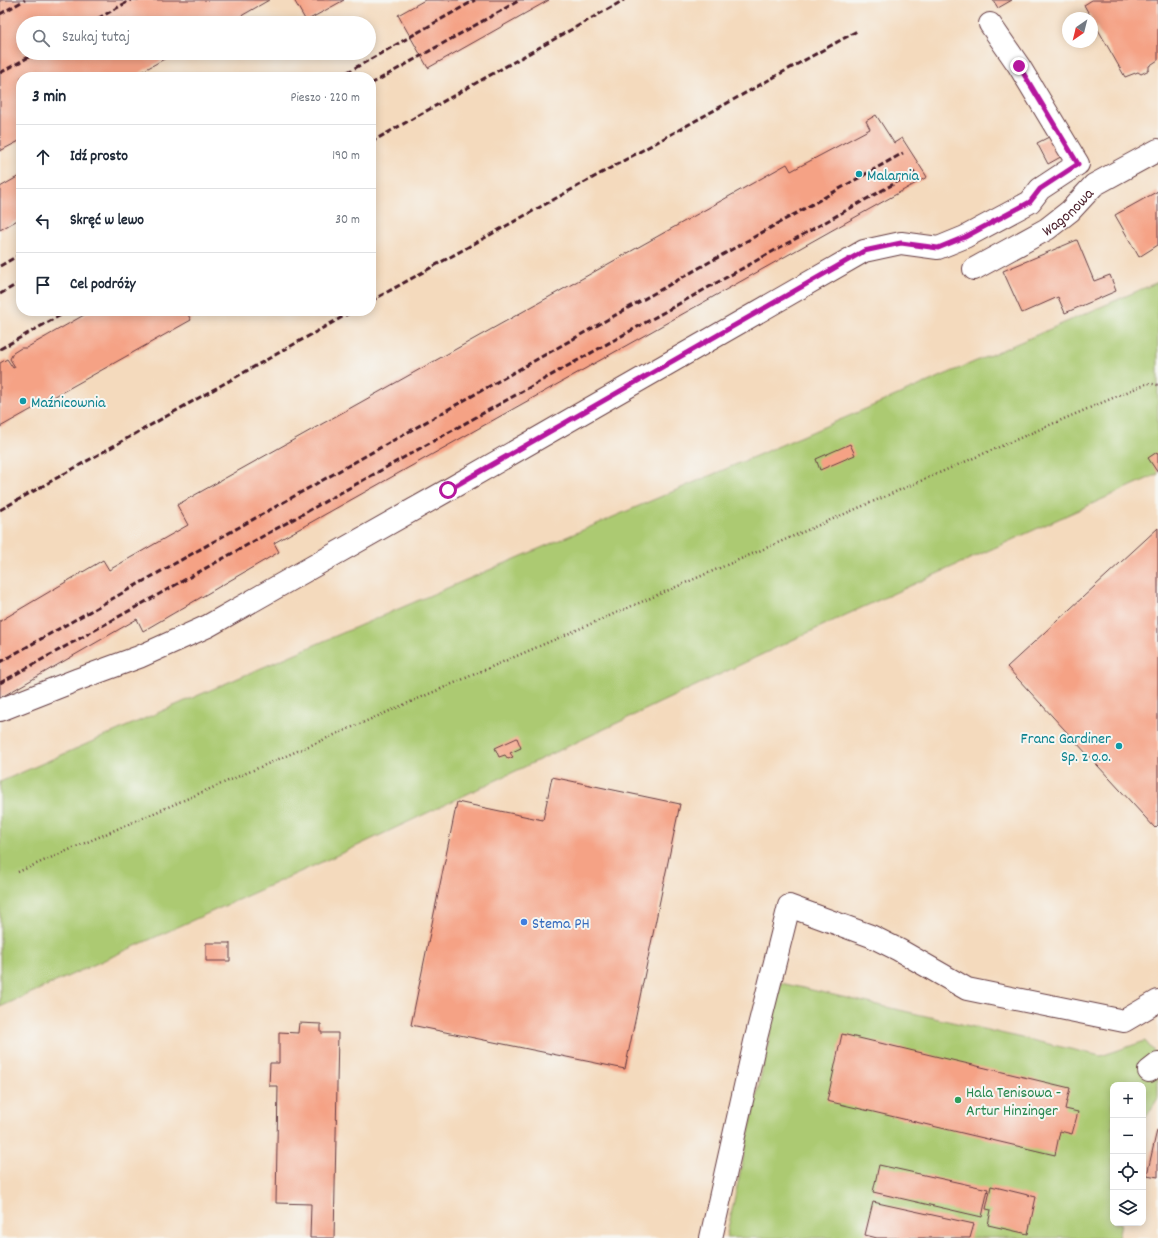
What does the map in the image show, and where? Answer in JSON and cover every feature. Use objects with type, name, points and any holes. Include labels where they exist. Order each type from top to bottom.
[{"type":"lane","points":[[0,710],[79,678],[140,657],[208,626],[864,251],[901,243],[938,248],[965,237],[1030,202],[1040,189],[1078,164],[1019,66],[990,24]]},
{"type":"lane","name":"Wagonowa","points":[[974,269],[1047,230],[1070,211],[1094,185],[1158,150]]},
{"type":"lane","points":[[711,1238],[755,1042],[788,906],[871,936],[967,988],[1124,1021],[1158,1000]]},
{"type":"path","points":[[18,872],[1058,421],[1148,383],[1158,385]]},
{"type":"green space","points":[[1158,282],[1158,474],[839,618],[353,848],[0,1007],[0,782]]},
{"type":"green space","points":[[781,983],[1101,1056],[1145,1041],[1158,1056],[1158,1098],[1146,1117],[1146,1082],[1110,1082],[1110,1226],[1120,1226],[1118,1238],[726,1238]]},
{"type":"building","points":[[0,0],[269,0],[241,16],[16,16],[16,60],[162,60],[141,72],[16,72],[16,143],[0,151]]},
{"type":"building","points":[[294,0],[344,0],[315,16],[303,16]]},
{"type":"building","points":[[425,0],[549,0],[428,68],[398,15]]},
{"type":"building","points":[[993,0],[1012,0],[998,8]]},
{"type":"building","points":[[1092,0],[1158,0],[1158,60],[1149,66],[1149,70],[1141,74],[1138,72],[1125,77],[1098,30],[1098,12],[1088,12],[1084,5]]},
{"type":"building","points":[[876,115],[894,143],[902,138],[927,177],[274,543],[279,552],[143,631],[137,619],[0,698],[0,621],[103,560],[109,570],[188,525],[177,505],[787,164],[791,171],[870,129],[866,121]]},
{"type":"building","points":[[1055,134],[1066,154],[1048,164],[1037,143]]},
{"type":"building","points":[[16,178],[16,221],[0,230],[0,187]]},
{"type":"building","points":[[1158,191],[1158,245],[1139,257],[1115,215]]},
{"type":"building","points":[[1077,240],[1094,281],[1110,275],[1116,291],[1065,313],[1058,297],[1022,313],[1003,271]]},
{"type":"building","points":[[82,316],[189,316],[191,320],[0,427],[0,363],[7,359],[13,368],[15,367],[10,359],[13,353],[21,348],[26,348]]},
{"type":"building","points":[[850,444],[855,455],[820,470],[816,459]]},
{"type":"building","points":[[1157,452],[1158,454],[1158,473],[1148,458]]},
{"type":"building","name":"Franc Gardiner Sp. z o.o.","points":[[1158,528],[1158,825],[1155,828],[1007,667]]},
{"type":"building","points":[[517,738],[521,748],[510,753],[513,757],[508,759],[505,755],[499,757],[495,748]]},
{"type":"building","name":"Stema PH","points":[[552,777],[680,804],[625,1069],[411,1025],[457,802],[543,820]]},
{"type":"building","points":[[206,943],[230,943],[230,961],[206,961]]},
{"type":"building","points":[[299,1023],[321,1024],[321,1033],[338,1033],[334,1238],[310,1238],[311,1204],[276,1203],[278,1086],[269,1086],[270,1063],[279,1063],[279,1032],[298,1033]]},
{"type":"building","points":[[842,1034],[1070,1088],[1065,1109],[1078,1112],[1072,1134],[1060,1131],[1055,1155],[827,1101]]},
{"type":"building","points":[[1158,1130],[1158,1177],[1147,1175]]},
{"type":"building","points":[[879,1165],[988,1189],[982,1217],[873,1192]]},
{"type":"building","points":[[991,1186],[1036,1197],[1028,1234],[988,1225],[991,1210],[986,1209]]},
{"type":"building","points":[[873,1202],[974,1224],[970,1238],[877,1238],[865,1235]]},
{"type":"railway","points":[[0,14],[25,0]]},
{"type":"railway","points":[[102,16],[131,0]]},
{"type":"railway","points":[[376,56],[475,0]]},
{"type":"railway","points":[[376,81],[520,0]]},
{"type":"railway","points":[[376,139],[624,0]]},
{"type":"railway","points":[[376,298],[857,31]]},
{"type":"railway","points":[[0,73],[23,60]]},
{"type":"railway","points":[[348,72],[369,60]]},
{"type":"railway","points":[[0,662],[903,153]]},
{"type":"railway","points":[[0,683],[915,172]]},
{"type":"railway","points":[[0,266],[16,257]]},
{"type":"railway","points":[[0,294],[16,285]]},
{"type":"railway","points":[[0,349],[59,316]]},
{"type":"railway","points":[[0,510],[344,316]]},
{"type":"place","name":"Malarnia","points":[[859,174]]},
{"type":"place","name":"Maźnicownia","points":[[23,401]]},
{"type":"place","name":"Franc Gardiner Sp. z o.o.","points":[[1119,746]]},
{"type":"place","name":"Stema PH","points":[[524,922]]},
{"type":"place","name":"Hala Tenisowa - Artur Hinzinger","points":[[958,1100]]},
{"type":"route","points":[[448,490],[864,251],[901,243],[938,248],[965,237],[1030,202],[1040,189],[1078,164],[1019,66]]}]
